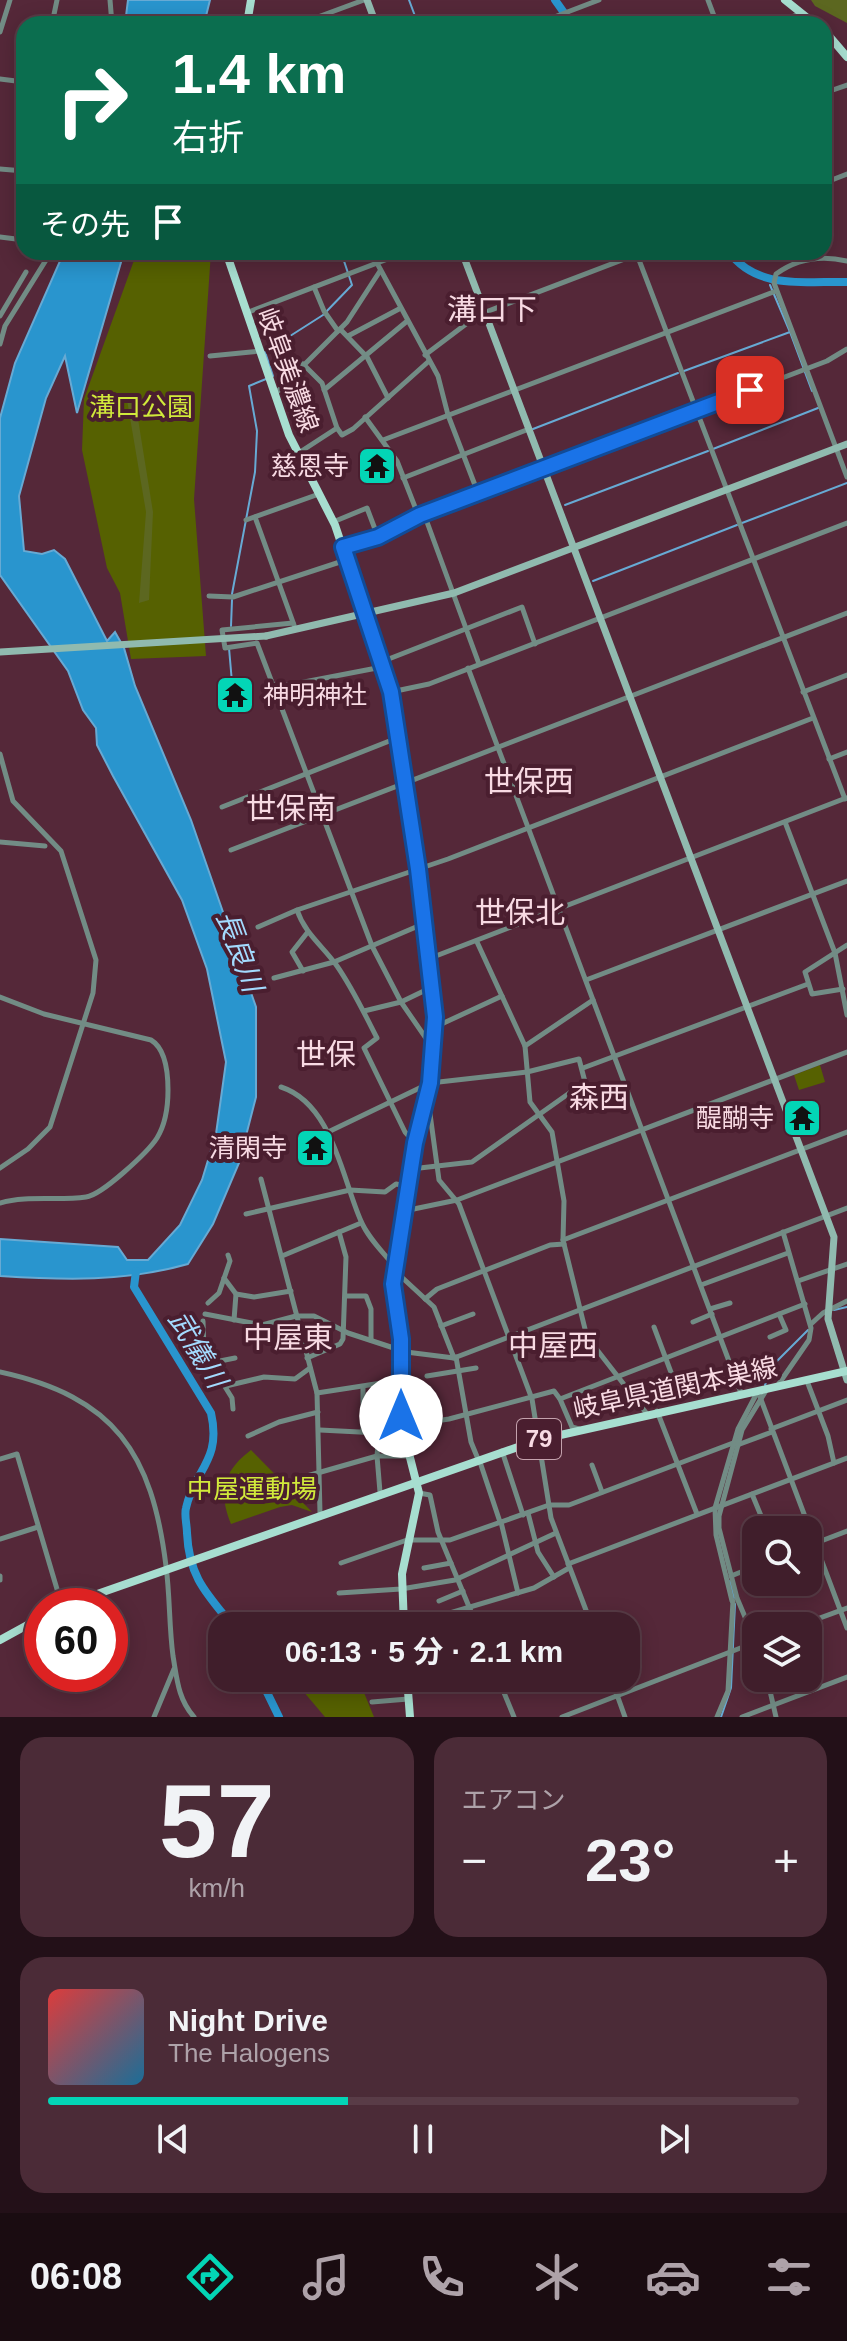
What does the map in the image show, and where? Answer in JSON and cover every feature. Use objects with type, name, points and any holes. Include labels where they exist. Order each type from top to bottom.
[{"type":"main road","points":[[785,0],[802,16]]},
{"type":"main road","points":[[832,39],[847,57]]},
{"type":"main road","name":"岐阜美濃線","points":[[229,260],[297,454],[320,494],[343,547],[391,692],[418,869],[435,1027],[428,1098],[410,1169],[393,1295],[401,1349],[402,1426],[419,1493],[407,1540],[401,1589],[403,1612]]},
{"type":"main road","name":"岐阜県道関本巣線","points":[[169,1567],[538,1440],[741,1393],[760,1394],[778,1386],[846,1375]]},
{"type":"main road","name":"79","points":[[111,1588],[169,1567]]},
{"type":"main road","points":[[0,1640],[24,1627]]},
{"type":"main road","points":[[408,1692],[410,1717]]},
{"type":"street","points":[[0,32],[10,0]]},
{"type":"street","points":[[321,16],[365,0]]},
{"type":"street","points":[[556,16],[599,0]]},
{"type":"street","points":[[794,16],[799,14]]},
{"type":"street","points":[[0,344],[5,326],[46,260]]},
{"type":"street","points":[[246,313],[385,260]]},
{"type":"street","points":[[465,260],[804,1149],[835,1242],[830,1331],[846,1375]]},
{"type":"street","points":[[303,364],[324,390],[342,435],[388,398],[427,358],[485,312],[621,260]]},
{"type":"street","points":[[428,959],[846,798],[803,692],[641,260]]},
{"type":"street","points":[[805,260],[774,279],[775,291],[847,477]]},
{"type":"street","points":[[377,263],[406,322],[438,376],[448,415],[478,493]]},
{"type":"street","points":[[274,394],[339,330],[380,271]]},
{"type":"street","points":[[0,316],[26,272]]},
{"type":"street","points":[[314,287],[325,313],[367,357],[388,398]]},
{"type":"street","points":[[383,440],[775,291]]},
{"type":"street","points":[[348,336],[399,309]]},
{"type":"street","points":[[324,390],[406,322]]},
{"type":"street","points":[[343,547],[378,537],[420,515],[805,369],[847,349]]},
{"type":"street","points":[[210,356],[260,351]]},
{"type":"street","points":[[365,417],[383,440],[420,515],[427,522],[479,664]]},
{"type":"street","points":[[297,454],[337,428]]},
{"type":"street","points":[[403,478],[529,429]]},
{"type":"street","points":[[433,1048],[401,1002],[372,946],[257,643],[225,648],[222,630],[294,626],[454,593],[847,444]]},
{"type":"street","points":[[246,520],[320,494]]},
{"type":"street","points":[[333,522],[367,508],[378,537]]},
{"type":"street","points":[[255,517],[294,626]]},
{"type":"street","points":[[391,692],[413,689],[535,644],[847,523]]},
{"type":"street","points":[[209,596],[232,597],[347,560]]},
{"type":"street","points":[[273,688],[382,664],[522,607],[535,644]]},
{"type":"street","points":[[231,850],[847,613]]},
{"type":"street","points":[[0,652],[266,636],[294,626]]},
{"type":"street","points":[[468,668],[741,1393]]},
{"type":"street","points":[[803,692],[847,675]]},
{"type":"street","points":[[258,927],[813,718]]},
{"type":"street","points":[[222,807],[397,738]]},
{"type":"street","points":[[829,759],[847,752]]},
{"type":"street","points":[[0,754],[13,801],[61,851],[91,939],[96,975],[84,1023],[50,1127],[28,1149],[0,1168]]},
{"type":"street","points":[[785,822],[835,953],[847,1015]]},
{"type":"street","points":[[0,842],[45,846]]},
{"type":"street","points":[[586,980],[847,881]]},
{"type":"street","points":[[297,910],[307,933],[334,962],[364,1011],[377,1038],[364,1048],[405,1132],[415,1143]]},
{"type":"street","points":[[274,978],[334,962],[423,924]]},
{"type":"street","points":[[304,972],[292,952],[307,933]]},
{"type":"street","points":[[477,942],[525,1046],[530,1102],[552,1132],[564,1201],[563,1242],[587,1337],[647,1414]]},
{"type":"street","points":[[843,989],[814,994],[808,984],[806,970],[847,945]]},
{"type":"street","points":[[583,1068],[808,984]]},
{"type":"street","points":[[364,1011],[401,1002],[431,988]]},
{"type":"street","points":[[435,1027],[502,996]]},
{"type":"street","points":[[0,997],[44,1014],[151,1040],[162,1051],[168,1088],[167,1108],[156,1139],[91,1196],[0,1203]]},
{"type":"street","points":[[525,1046],[593,1000]]},
{"type":"street","points":[[403,1211],[457,1200],[643,1132],[847,1052]]},
{"type":"street","points":[[326,1133],[430,1083],[527,1072],[579,1059],[585,1082],[472,1162],[410,1169]]},
{"type":"street","points":[[281,1087],[296,1094],[312,1109],[326,1133],[361,1223],[395,1268],[434,1307],[459,1371],[466,1415],[511,1556],[518,1593]]},
{"type":"street","points":[[428,1098],[441,1185],[457,1200],[532,1399],[556,1533],[587,1612]]},
{"type":"street","points":[[425,1299],[437,1289],[847,1132]]},
{"type":"street","points":[[261,1179],[317,1393],[320,1513]]},
{"type":"street","points":[[246,1214],[350,1190],[385,1192],[396,1184],[407,1186]]},
{"type":"street","points":[[205,1314],[262,1325],[296,1316],[314,1316],[344,1331],[401,1349],[437,1358],[455,1358],[847,1208]]},
{"type":"street","points":[[282,1256],[361,1223]]},
{"type":"street","points":[[307,1358],[340,1344],[344,1331],[346,1257],[339,1232]]},
{"type":"street","points":[[778,1386],[809,1340],[811,1326],[783,1232]]},
{"type":"street","points":[[701,1285],[788,1253]]},
{"type":"street","points":[[208,1303],[219,1293],[230,1261],[228,1255]]},
{"type":"street","points":[[798,1281],[847,1264]]},
{"type":"street","points":[[224,1278],[236,1294],[234,1320]]},
{"type":"street","points":[[236,1294],[254,1297],[291,1291]]},
{"type":"street","points":[[347,1296],[366,1296],[371,1309],[371,1340]]},
{"type":"street","points":[[811,1326],[829,1309],[847,1301]]},
{"type":"street","points":[[693,1322],[730,1303]]},
{"type":"street","points":[[560,1399],[805,1304]]},
{"type":"street","points":[[441,1326],[473,1314]]},
{"type":"street","points":[[770,1337],[786,1330],[779,1314]]},
{"type":"street","points":[[203,1321],[203,1348],[226,1386],[233,1409]]},
{"type":"street","points":[[654,1327],[672,1375]]},
{"type":"street","points":[[210,1363],[235,1358]]},
{"type":"street","points":[[733,1368],[754,1360]]},
{"type":"street","points":[[226,1386],[264,1377],[295,1379],[310,1368]]},
{"type":"street","points":[[427,1376],[476,1368]]},
{"type":"street","points":[[0,1372],[78,1398],[116,1429],[131,1446],[148,1479],[160,1522],[169,1567],[166,1607],[174,1669],[181,1699],[194,1717]]},
{"type":"street","points":[[317,1393],[401,1380]]},
{"type":"street","points":[[806,1380],[834,1463]]},
{"type":"street","points":[[363,1388],[363,1431]]},
{"type":"street","points":[[402,1426],[466,1415],[554,1391],[572,1427],[579,1429]]},
{"type":"street","points":[[612,1402],[631,1394]]},
{"type":"street","points":[[760,1394],[805,1516]]},
{"type":"street","points":[[742,1615],[734,1600],[716,1535],[718,1507],[736,1443],[760,1394]]},
{"type":"street","points":[[341,1563],[407,1540],[442,1541],[549,1505],[569,1505],[847,1400]]},
{"type":"street","points":[[657,1411],[697,1514]]},
{"type":"street","points":[[248,1436],[279,1422],[318,1412]]},
{"type":"street","points":[[320,1430],[380,1434],[377,1456],[380,1492]]},
{"type":"street","points":[[502,1451],[536,1544],[554,1577]]},
{"type":"street","points":[[0,1459],[17,1454],[57,1588]]},
{"type":"street","points":[[293,1480],[377,1456],[399,1459],[410,1456]]},
{"type":"street","points":[[452,1612],[518,1593],[554,1577],[569,1566],[847,1458]]},
{"type":"street","points":[[592,1465],[602,1492]]},
{"type":"street","points":[[419,1493],[430,1495],[442,1541],[471,1612]]},
{"type":"street","points":[[752,1494],[761,1516]]},
{"type":"street","points":[[717,1717],[728,1691],[734,1600],[719,1528],[718,1507]]},
{"type":"street","points":[[0,1539],[38,1527]]},
{"type":"street","points":[[822,1540],[847,1531]]},
{"type":"street","points":[[339,1593],[401,1589],[458,1579],[556,1533]]},
{"type":"street","points":[[822,1559],[844,1609],[847,1628]]},
{"type":"street","points":[[424,1568],[451,1563]]},
{"type":"street","points":[[731,1576],[742,1572]]},
{"type":"street","points":[[439,1601],[463,1591]]},
{"type":"street","points":[[822,1617],[844,1609]]},
{"type":"street","points":[[562,1717],[742,1647]]},
{"type":"street","points":[[154,1717],[174,1669]]},
{"type":"street","points":[[742,1717],[847,1677]]},
{"type":"street","points":[[504,1692],[514,1717]]},
{"type":"street","points":[[616,1692],[625,1717]]},
{"type":"street","points":[[770,1692],[776,1717]]},
{"type":"street","points":[[372,1702],[408,1699]]},
{"type":"green space","points":[[811,0],[847,0],[847,23],[815,6]]},
{"type":"green space","name":"溝口公園","points":[[134,260],[210,260],[194,499],[206,656],[131,659],[120,593],[107,568],[82,450],[84,399]]},
{"type":"green space","points":[[126,394],[134,394],[153,512],[149,600],[139,603],[146,512]]},
{"type":"green space","points":[[820,1065],[825,1082],[799,1090],[794,1075]]},
{"type":"green space","name":"中屋運動場","points":[[251,1450],[312,1512],[292,1505],[231,1524],[225,1502],[226,1483],[234,1466]]},
{"type":"green space","points":[[304,1692],[364,1692],[374,1717],[325,1717]]},
{"type":"water","points":[[128,0],[210,0],[206,16],[126,16]]},
{"type":"water","points":[[60,260],[122,260],[77,413],[65,356],[46,398],[19,496],[24,551],[42,554],[54,550],[65,559],[107,641],[115,632],[124,648],[135,686],[191,820],[256,1007],[256,1097],[239,1163],[213,1224],[188,1264],[118,1277],[0,1276],[0,1239],[118,1247],[127,1260],[148,1260],[180,1225],[202,1180],[216,1134],[226,1062],[207,969],[182,900],[97,745],[96,728],[83,710],[68,671],[0,575],[0,418],[15,363]]},
{"type":"waterway","points":[[409,0],[415,16]]},
{"type":"waterway","points":[[555,0],[566,16]]},
{"type":"waterway","points":[[273,376],[265,352],[323,315],[352,285],[344,260]]},
{"type":"waterway","points":[[736,260],[753,273],[782,281],[847,282]]},
{"type":"waterway","points":[[684,371],[790,332],[770,285]]},
{"type":"waterway","points":[[790,332],[812,391]]},
{"type":"waterway","points":[[533,429],[678,373]]},
{"type":"waterway","points":[[232,594],[255,472],[257,431],[249,386],[266,379]]},
{"type":"waterway","points":[[713,449],[818,408]]},
{"type":"waterway","points":[[565,505],[708,451]]},
{"type":"waterway","points":[[742,523],[847,483]]},
{"type":"waterway","points":[[593,581],[737,525]]},
{"type":"waterway","points":[[231,626],[232,600]]},
{"type":"waterway","points":[[229,648],[233,694]]},
{"type":"waterway","name":"武儀川","points":[[136,1271],[134,1287],[211,1413],[213,1443],[185,1511],[188,1548],[195,1573],[222,1612]]},
{"type":"waterway","points":[[834,1310],[847,1307]]},
{"type":"waterway","points":[[765,1385],[775,1363],[808,1330]]},
{"type":"waterway","points":[[730,1581],[734,1598]]},
{"type":"waterway","points":[[721,1717],[731,1688],[735,1604]]},
{"type":"waterway","name":"武儀川","points":[[267,1692],[279,1717]]},
{"type":"place","name":"慈恩寺","points":[[377,466]]},
{"type":"place","name":"神明神社","points":[[235,695]]},
{"type":"place","name":"醍醐寺","points":[[802,1118]]},
{"type":"place","name":"清閑寺","points":[[315,1148]]},
{"type":"district","name":"溝口下","points":[[492,310]]},
{"type":"district","name":"世保西","points":[[529,782]]},
{"type":"district","name":"世保南","points":[[291,809]]},
{"type":"district","name":"世保北","points":[[520,913]]},
{"type":"district","name":"世保","points":[[326,1055]]},
{"type":"district","name":"森西","points":[[599,1098]]},
{"type":"district","name":"中屋東","points":[[288,1338]]},
{"type":"district","name":"中屋西","points":[[553,1346]]},
{"type":"route","points":[[401,1416],[401,1339],[393,1284],[415,1143],[428,1098],[435,1017],[418,869],[391,692],[343,547],[378,537],[420,515],[750,390]]},
{"type":"water label","name":"長良川","points":[[240,951]]}]
